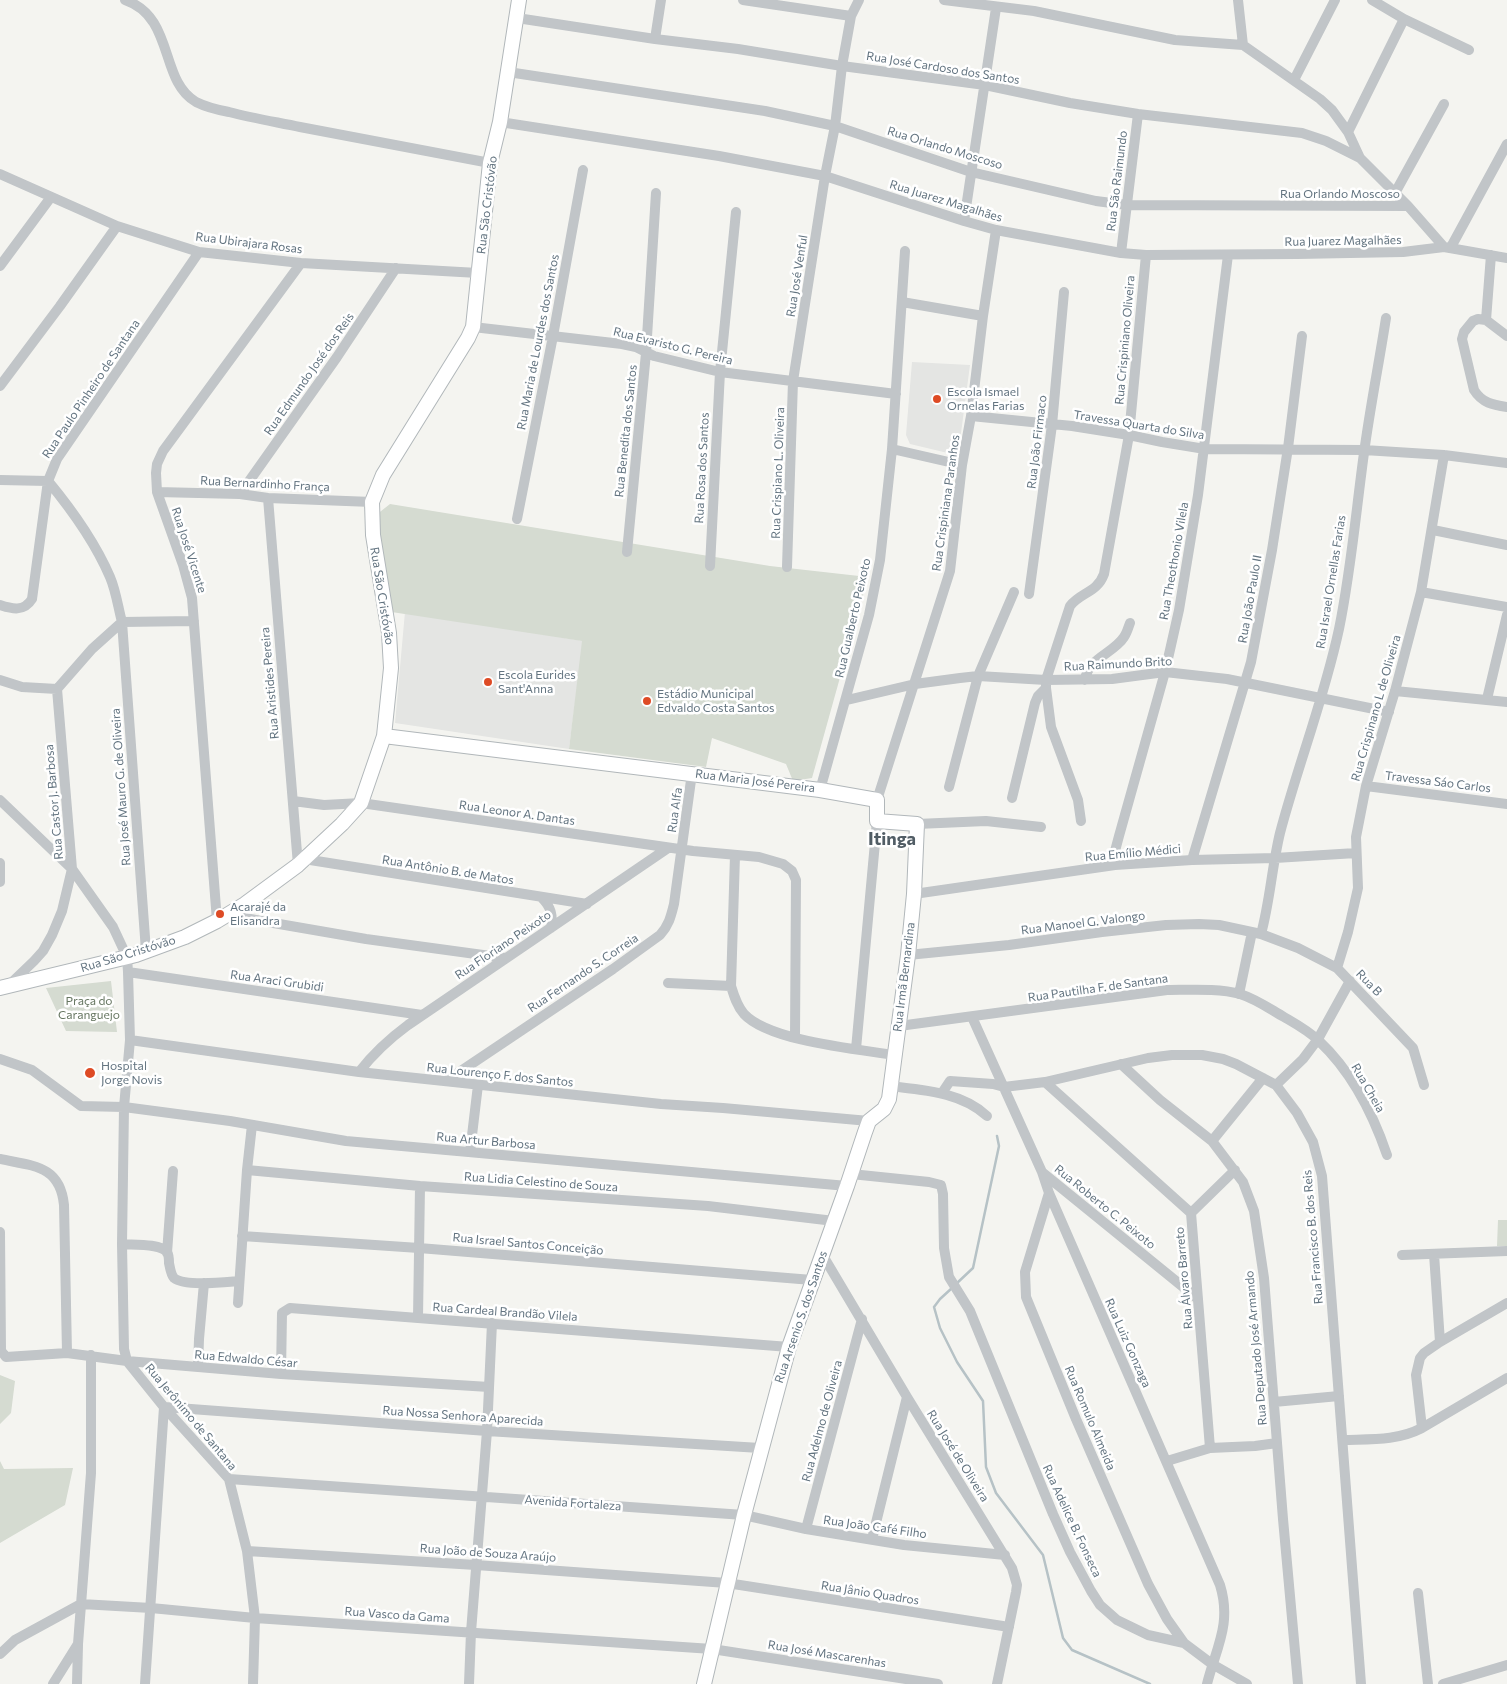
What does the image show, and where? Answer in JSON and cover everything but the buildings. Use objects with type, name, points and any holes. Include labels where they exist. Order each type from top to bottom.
[{"type":"main road","name":"Rua São Cristóvão","points":[[4,987],[146,951],[184,937],[222,918],[301,862],[342,824],[361,803],[384,736],[391,668],[388,624],[373,535],[372,502],[383,474],[473,327],[490,163],[500,122],[519,0]]},
{"type":"main road","name":"Rua Maria José Pereira","points":[[384,736],[692,773],[820,790],[877,800]]},
{"type":"main road","points":[[877,800],[877,821],[917,824]]},
{"type":"main road","name":"Rua Irmã Bernardina","points":[[870,1121],[887,1104],[890,1086],[908,955],[914,894],[917,824]]},
{"type":"main road","name":"Rua Arsenio S. dos Santos","points":[[744,1515],[760,1448],[789,1347],[858,1150],[870,1121]]},
{"type":"main road","points":[[704,1684],[744,1515]]},
{"type":"street","points":[[125,0],[143,9],[154,22],[176,78],[189,97],[196,102],[210,108],[268,122],[490,163]]},
{"type":"street","points":[[655,39],[661,0]]},
{"type":"street","points":[[743,0],[851,16]]},
{"type":"street","name":"Rua José Venful","points":[[794,381],[835,126],[842,66],[851,16],[860,0]]},
{"type":"street","points":[[944,0],[1034,12],[1175,40],[1243,45],[1294,80],[1332,110],[1348,132],[1360,158],[1447,247],[1507,144]]},
{"type":"street","points":[[1034,12],[1037,0]]},
{"type":"street","points":[[1238,0],[1243,45]]},
{"type":"street","points":[[1294,80],[1336,0]]},
{"type":"street","points":[[1372,0],[1404,19],[1469,50]]},
{"type":"street","points":[[964,221],[996,8]]},
{"type":"street","name":"Rua José Cardoso dos Santos","points":[[517,18],[655,39],[738,48],[842,66],[985,85],[1070,103],[1138,114],[1302,133],[1326,141],[1360,158]]},
{"type":"street","points":[[1348,132],[1404,19]]},
{"type":"street","name":"Rua Orlando Moscoso","points":[[508,72],[670,97],[736,105],[835,126],[971,172],[1088,199],[1127,205],[1408,206]]},
{"type":"street","points":[[1395,193],[1444,104]]},
{"type":"street","name":"Rua São Raimundo","points":[[1121,252],[1138,114]]},
{"type":"street","name":"Rua Juarez Magalhães","points":[[500,122],[719,156],[826,176],[996,230],[1146,256],[1403,252],[1447,247],[1507,258]]},
{"type":"street","name":"Rua Maria de Lourdes dos Santos","points":[[517,519],[583,170]]},
{"type":"street","points":[[0,184],[4,175]]},
{"type":"street","name":"Rua Ubirajara Rosas","points":[[4,175],[117,226],[199,252],[301,263],[478,273]]},
{"type":"street","name":"Rua Benedita dos Santos","points":[[627,552],[646,353],[656,193]]},
{"type":"street","points":[[0,266],[51,197]]},
{"type":"street","name":"Rua Rosa dos Santos","points":[[710,566],[720,372],[736,212]]},
{"type":"street","points":[[0,386],[117,226]]},
{"type":"street","name":"Rua Crispiniana Paranhos","points":[[877,800],[950,571],[962,465],[971,416],[996,230]]},
{"type":"street","points":[[904,251],[892,449],[962,465]]},
{"type":"street","name":"Rua Paulo Pinheiro de Santana","points":[[0,605],[8,608],[23,608],[32,599],[48,481],[57,458],[199,252]]},
{"type":"street","name":"Rua Theothonio Vilela","points":[[1115,865],[1119,836],[1165,672],[1179,610],[1198,495],[1228,255]]},
{"type":"street","points":[[1486,320],[1491,255]]},
{"type":"street","name":"Rua Crispiniano Oliveira","points":[[1046,684],[1070,606],[1077,599],[1096,588],[1104,574],[1129,434],[1146,256]]},
{"type":"street","name":"Rua José Vicente","points":[[222,918],[190,586],[157,492],[157,464],[163,451],[301,263]]},
{"type":"street","name":"Rua Edmundo José dos Reis","points":[[240,494],[337,357],[396,268]]},
{"type":"street","name":"Rua João Firmaco","points":[[1030,594],[1052,425],[1064,292]]},
{"type":"street","points":[[902,302],[983,316]]},
{"type":"street","name":"Rua Israel Ornellas Farias","points":[[1239,994],[1257,933],[1268,906],[1275,858],[1295,780],[1322,697],[1338,630],[1346,586],[1364,450],[1386,318]]},
{"type":"street","points":[[1507,336],[1486,320],[1478,319],[1473,321],[1464,332],[1462,339],[1474,390],[1482,400],[1507,407]]},
{"type":"street","name":"Rua Evaristo G. Pereira","points":[[473,327],[622,344],[646,353],[720,372],[896,394]]},
{"type":"street","name":"Rua João Paulo II","points":[[1192,860],[1251,662],[1288,448],[1302,336]]},
{"type":"street","name":"Rua Crispiano L. Oliveira","points":[[787,567],[794,381]]},
{"type":"street","name":"Travessa Quarta do Silva","points":[[971,416],[1129,434],[1162,442],[1204,448],[1364,450],[1444,455],[1507,463]]},
{"type":"street","name":"Rua Gualberto Peixoto","points":[[820,790],[876,586],[892,449]]},
{"type":"street","name":"Rua Crispinano L de Oliveira","points":[[1337,968],[1358,888],[1356,853],[1358,827],[1366,786],[1389,712],[1422,592],[1444,455]]},
{"type":"street","points":[[0,480],[48,481],[69,507],[100,555],[111,579],[122,622]]},
{"type":"street","name":"Rua Bernardinho França","points":[[157,492],[240,494],[268,498],[372,502]]},
{"type":"street","name":"Rua Aristides Pereira","points":[[268,498],[293,801],[301,862]]},
{"type":"street","points":[[1433,530],[1507,545]]},
{"type":"street","points":[[949,787],[978,676],[1014,592]]},
{"type":"street","points":[[1422,592],[1507,607]]},
{"type":"street","points":[[1487,699],[1507,615]]},
{"type":"street","points":[[0,680],[22,687],[56,689],[92,649],[122,622],[194,621]]},
{"type":"street","name":"Rua José Mauro G. de Oliveira","points":[[122,622],[146,951]]},
{"type":"street","points":[[1085,680],[1088,670],[1126,636],[1130,623]]},
{"type":"street","name":"Rua Raimundo Brito","points":[[846,700],[915,684],[978,676],[1046,684],[1131,677],[1165,672],[1245,683],[1389,712]]},
{"type":"street","points":[[1012,798],[1035,703],[1046,684]]},
{"type":"street","points":[[1046,684],[1051,727],[1078,800],[1081,820]]},
{"type":"street","name":"Rua Castor J. Barbosa","points":[[56,689],[72,870],[113,927],[124,948],[126,957]]},
{"type":"street","points":[[1395,691],[1507,702]]},
{"type":"street","name":"Rua Alfa","points":[[682,850],[692,773]]},
{"type":"street","name":"Travessa Sáo Carlos","points":[[1366,786],[1507,804]]},
{"type":"street","points":[[0,800],[72,870],[62,911],[43,951],[4,987]]},
{"type":"street","name":"Rua Leonor A. Dantas","points":[[293,801],[324,805],[361,803],[682,850],[759,857],[783,864],[792,872],[796,880],[795,1038]]},
{"type":"street","points":[[856,1048],[877,821]]},
{"type":"street","points":[[917,824],[986,821],[1011,822],[1041,827]]},
{"type":"street","name":"Rua Floriano Peixoto","points":[[359,1072],[382,1046],[422,1015],[668,848]]},
{"type":"street","name":"Rua Fernando S. Correia","points":[[446,1081],[613,969],[660,935],[670,922],[682,850]]},
{"type":"street","name":"Rua Emílio Médici","points":[[914,894],[1115,865],[1356,853]]},
{"type":"street","points":[[735,855],[732,986],[744,1014],[772,1031],[795,1038],[894,1055]]},
{"type":"street","name":"Rua Antônio B. de Matos","points":[[301,862],[587,904]]},
{"type":"street","points":[[0,863],[0,882]]},
{"type":"street","points":[[542,898],[551,911],[551,928]]},
{"type":"street","points":[[222,918],[505,958]]},
{"type":"street","name":"Rua Manoel G. Valongo","points":[[908,955],[960,951],[1166,925],[1219,925],[1257,933]]},
{"type":"street","name":"Rua B","points":[[1257,933],[1298,948],[1337,968],[1413,1048],[1424,1085]]},
{"type":"street","points":[[124,1107],[130,1040],[126,957]]},
{"type":"street","name":"Rua Araci Grubidi","points":[[128,972],[422,1015]]},
{"type":"street","points":[[1276,1085],[1318,1040],[1350,980]]},
{"type":"street","points":[[668,983],[732,986]]},
{"type":"street","name":"Rua Pautilha F. de Santana","points":[[899,1026],[1167,990],[1204,990],[1239,994],[1264,1005],[1318,1040]]},
{"type":"street","name":"Rua Luiz Gonzaga","points":[[972,1017],[1042,1172],[1049,1193],[1223,1596],[1224,1621],[1207,1684]]},
{"type":"street","name":"Rua Lourenço F. dos Santos","points":[[130,1040],[359,1072],[661,1104],[870,1121]]},
{"type":"street","name":"Rua Cheia","points":[[1318,1040],[1334,1057],[1354,1084],[1380,1135],[1387,1155]]},
{"type":"street","name":"Rua Francisco B. dos Reis","points":[[942,1093],[949,1082],[952,1081],[993,1084],[1004,1087],[1045,1082],[1121,1064],[1172,1055],[1202,1055],[1223,1059],[1276,1085],[1297,1113],[1313,1142],[1322,1176],[1361,1684]]},
{"type":"street","name":"Rua Artur Barbosa","points":[[0,1059],[32,1070],[81,1106],[124,1107],[252,1125],[346,1141],[849,1180],[929,1182],[941,1185]]},
{"type":"street","name":"Rua Deputado José Armando","points":[[1121,1064],[1160,1100],[1212,1141],[1243,1182],[1249,1194],[1257,1225],[1264,1278],[1298,1684]]},
{"type":"street","points":[[1212,1141],[1263,1078]]},
{"type":"street","name":"Rua Álvaro Barreto","points":[[1045,1082],[1159,1182],[1191,1213],[1210,1448]]},
{"type":"street","points":[[470,1152],[478,1085]]},
{"type":"street","points":[[890,1086],[942,1093],[975,1106],[987,1116]]},
{"type":"street","name":"Rua Jerônimo de Santana","points":[[124,1107],[122,1339],[127,1360],[164,1407],[229,1479],[247,1551],[255,1618],[254,1684]]},
{"type":"street","points":[[238,1303],[252,1125]]},
{"type":"street","points":[[0,1158],[44,1170],[58,1181],[62,1190],[64,1205],[67,1353]]},
{"type":"street","name":"Rua Lidia Celestino de Souza","points":[[247,1170],[420,1186],[708,1206],[834,1221]]},
{"type":"street","points":[[1191,1213],[1234,1170]]},
{"type":"street","points":[[173,1171],[167,1253],[174,1278],[204,1283],[239,1281]]},
{"type":"street","name":"Rua Roberto C. Peixoto","points":[[1042,1172],[1198,1299]]},
{"type":"street","name":"Rua Adelice B. Fonseca","points":[[941,1185],[943,1194],[944,1248],[948,1272],[970,1311],[1053,1514],[1070,1552],[1091,1591],[1100,1605],[1117,1620],[1148,1635],[1184,1643],[1212,1664],[1247,1684]]},
{"type":"street","points":[[418,1318],[420,1186]]},
{"type":"street","name":"Rua Romulo Almeida","points":[[1049,1193],[1025,1272],[1026,1297],[1148,1584],[1184,1643]]},
{"type":"street","name":"Rua Edwaldo César","points":[[0,1232],[1,1351],[3,1355],[11,1357],[67,1353],[281,1374],[488,1387]]},
{"type":"street","name":"Rua Israel Santos Conceição","points":[[242,1236],[419,1248],[812,1280]]},
{"type":"street","points":[[122,1244],[155,1246],[167,1253]]},
{"type":"street","points":[[1402,1255],[1507,1251]]},
{"type":"street","name":"Rua José de Oliveira","points":[[822,1254],[1012,1568],[1016,1585],[997,1684]]},
{"type":"street","points":[[1434,1254],[1440,1342]]},
{"type":"street","points":[[198,1367],[204,1283]]},
{"type":"street","points":[[1422,1428],[1416,1375],[1417,1365],[1424,1353],[1507,1303]]},
{"type":"street","name":"Rua Cardeal Brandão Vilela","points":[[281,1374],[282,1313],[286,1308],[789,1347]]},
{"type":"street","name":"Rua Adelmo de Oliveira","points":[[806,1529],[862,1319]]},
{"type":"street","points":[[469,1684],[471,1632],[487,1431],[492,1323]]},
{"type":"street","points":[[77,1684],[78,1644],[91,1473],[92,1355]]},
{"type":"street","points":[[1343,1440],[1399,1437],[1422,1428],[1507,1378]]},
{"type":"street","points":[[1274,1402],[1339,1396]]},
{"type":"street","points":[[872,1539],[907,1397]]},
{"type":"street","points":[[145,1684],[164,1407]]},
{"type":"street","name":"Rua Nossa Senhora Aparecida","points":[[164,1407],[487,1431],[760,1448]]},
{"type":"street","points":[[1166,1461],[1210,1448],[1277,1443]]},
{"type":"street","name":"Avenida Fortaleza","points":[[229,1479],[744,1515]]},
{"type":"street","name":"Rua João Café Filho","points":[[744,1515],[806,1529],[904,1545],[1005,1555]]},
{"type":"street","name":"Rua João de Souza Araújo","points":[[247,1551],[727,1583]]},
{"type":"street","name":"Rua Jânio Quadros","points":[[727,1583],[1009,1627]]},
{"type":"street","points":[[1418,1593],[1428,1684]]},
{"type":"street","points":[[0,1654],[15,1640],[81,1604]]},
{"type":"street","name":"Rua Vasco da Gama","points":[[81,1604],[151,1608],[255,1618],[712,1649]]},
{"type":"street","points":[[53,1684],[78,1644]]},
{"type":"street","name":"Rua José Mascarenhas","points":[[712,1649],[938,1684]]},
{"type":"street","points":[[1444,1684],[1507,1665]]},
{"type":"shaded area","name":"Escola Ismael Ornelas Farias","points":[[912,362],[970,365],[961,433],[952,454],[910,444],[906,435]]},
{"type":"shaded area","name":"Escola Eurides Sant'Anna","points":[[405,612],[583,641],[569,749],[395,723]]},
{"type":"green space","points":[[390,504],[770,566],[868,577],[812,778],[793,781],[786,764],[712,738],[706,767],[569,749],[582,641],[385,611],[371,519]]},
{"type":"green space","name":"Praça do Caranguejo","points":[[111,981],[117,1032],[66,1031],[46,988]]},
{"type":"green space","points":[[1498,1220],[1507,1220],[1507,1246],[1497,1246]]},
{"type":"green space","points":[[0,1375],[15,1381],[11,1413],[0,1424]]},
{"type":"green space","points":[[0,1461],[4,1469],[73,1468],[65,1505],[0,1543]]},
{"type":"waterway","points":[[956,1284],[973,1268],[999,1146],[997,1136]]},
{"type":"waterway","points":[[952,1288],[934,1307],[940,1328],[957,1362],[983,1401],[986,1467],[996,1493],[1043,1555],[1063,1638],[1072,1650],[1150,1684]]},
{"type":"place","name":"Escola Ismael Ornelas Farias","points":[[937,399]]},
{"type":"place","name":"Escola Eurides Sant'Anna","points":[[488,682]]},
{"type":"place","name":"Estádio Municipal Edvaldo Costa Santos","points":[[647,701]]},
{"type":"place","name":"Acarajé da Elisandra","points":[[220,914]]},
{"type":"place","name":"Hospital Jorge Novis","points":[[90,1073]]},
{"type":"district","name":"Itinga","points":[[892,839]]}]
